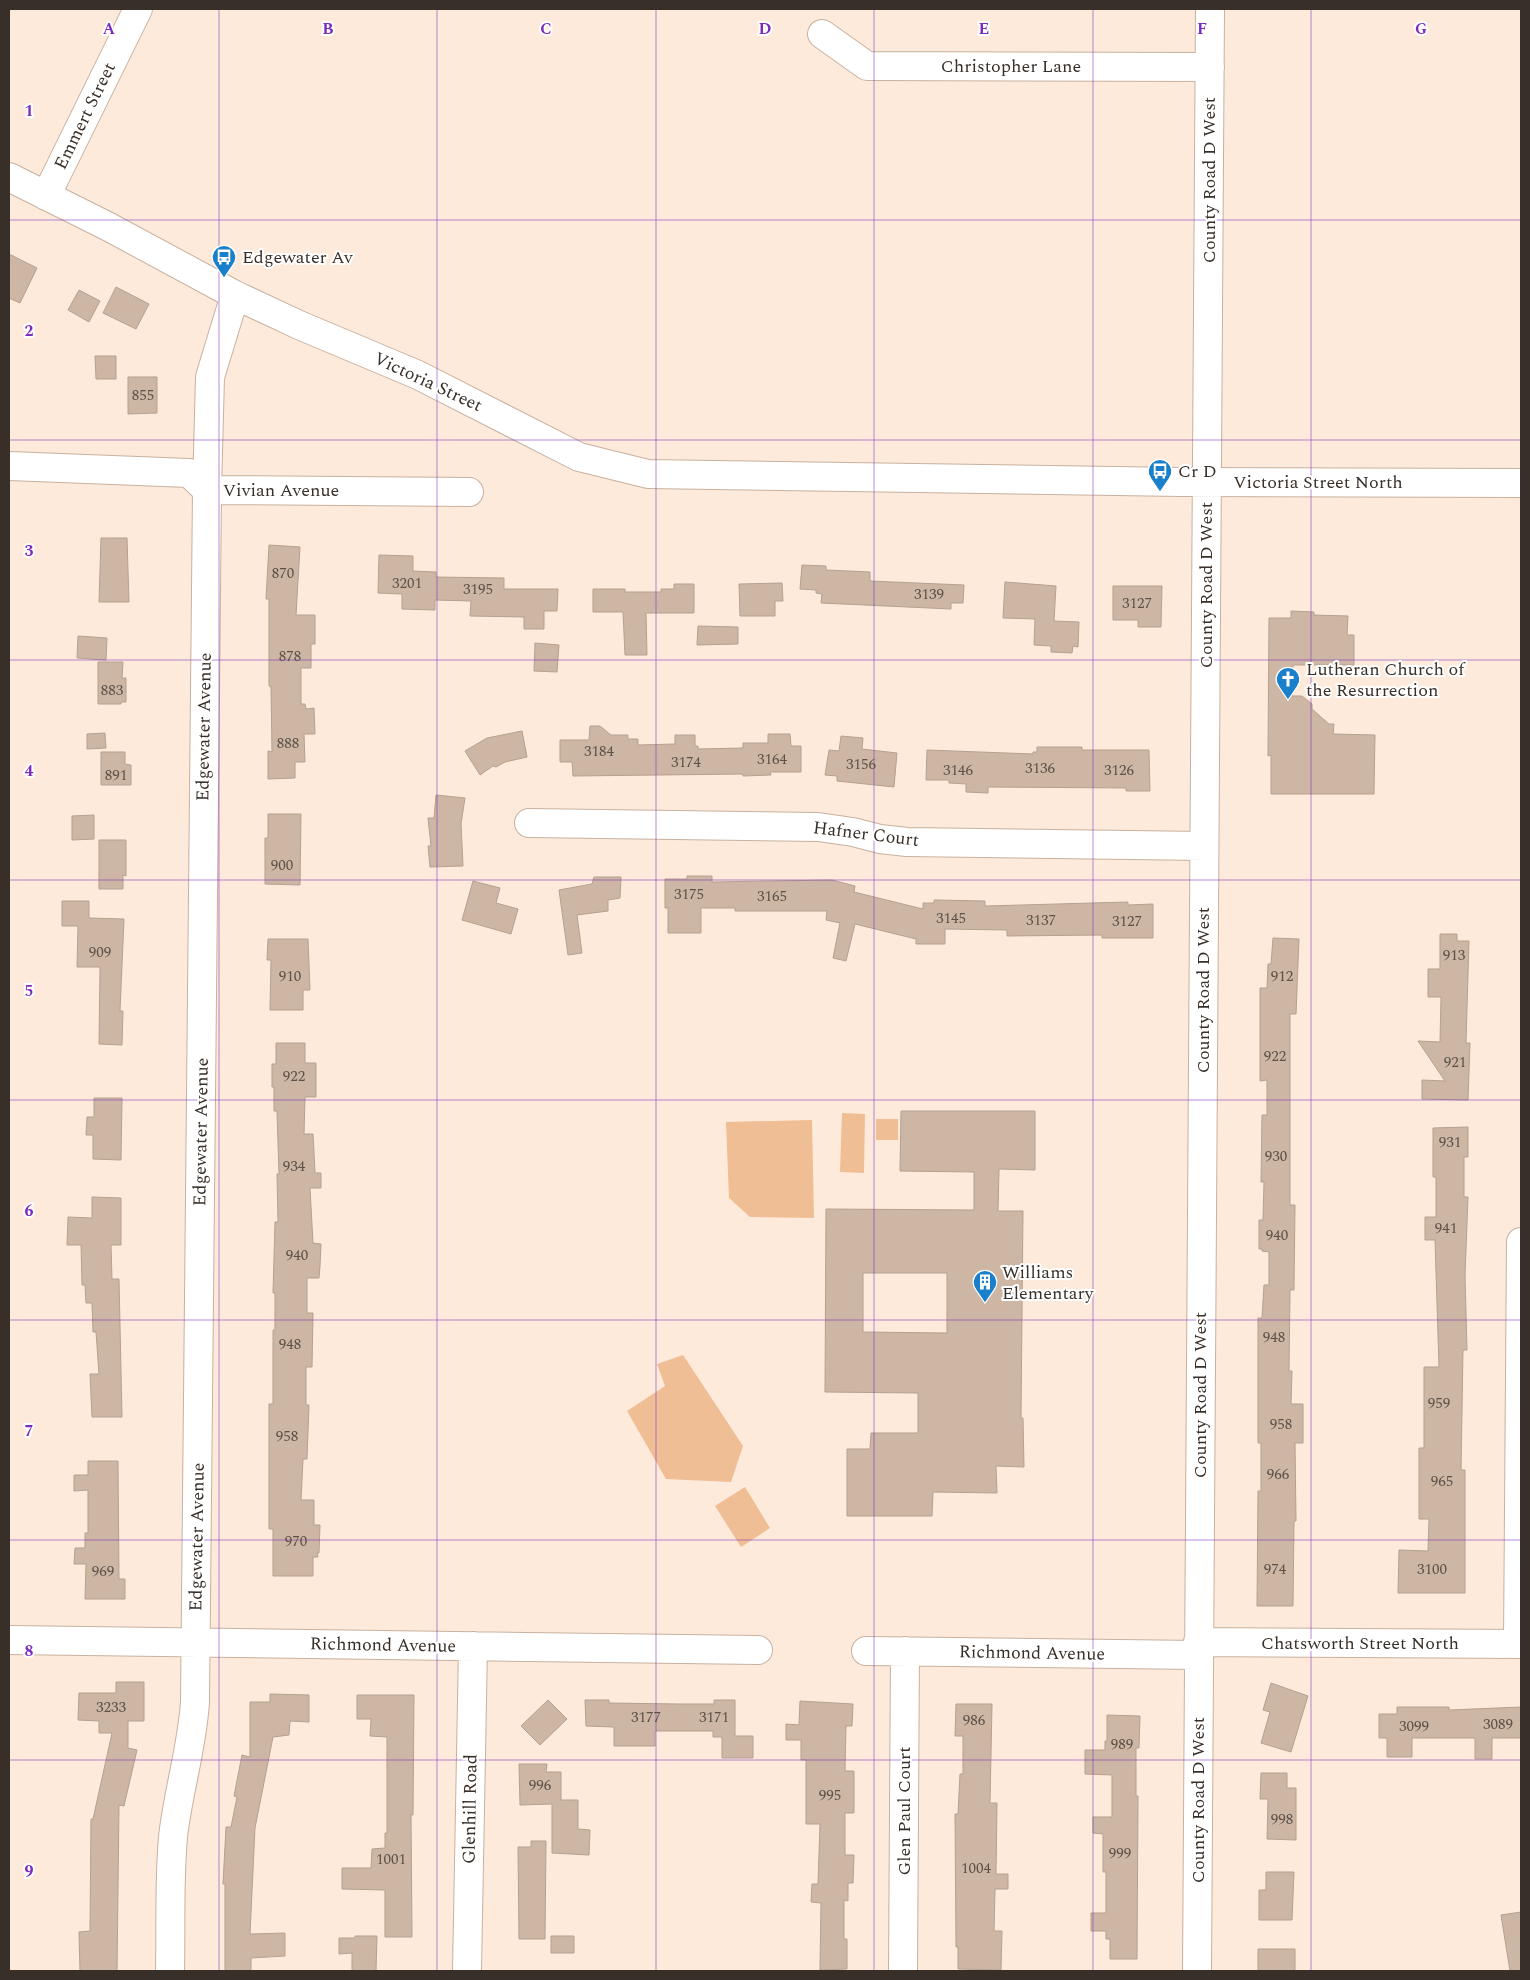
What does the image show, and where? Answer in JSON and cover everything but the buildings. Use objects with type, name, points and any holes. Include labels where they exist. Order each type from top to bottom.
[{"type":"street","name":"Emmert Street","points":[[46,196],[138,9]]},
{"type":"street","name":"County Road D West","points":[[1197,1971],[1210,9]]},
{"type":"street","name":"Christopher Lane","points":[[822,34],[867,66],[1210,68]]},
{"type":"street","name":"Victoria Street","points":[[9,177],[235,295],[299,325],[418,375],[579,457],[648,474],[875,477]]},
{"type":"street","name":"Edgewater Avenue","points":[[170,1971],[173,1838],[193,1732],[196,1643],[207,490],[210,377],[235,295]]},
{"type":"street","name":"Vivian Avenue","points":[[9,466],[189,473],[207,490],[469,492]]},
{"type":"street","name":"Victoria Street North","points":[[875,477],[1207,482],[1521,483]]},
{"type":"street","name":"Hafner Court","points":[[528,823],[823,827],[880,839],[907,842],[1204,846]]},
{"type":"street","points":[[1520,1644],[1521,1242]]},
{"type":"street","name":"Richmond Avenue","points":[[9,1640],[758,1650]]},
{"type":"street","name":"Chatsworth Street North","points":[[1198,1649],[1520,1644]]},
{"type":"street","name":"Glenhill Road","points":[[467,1971],[473,1646]]},
{"type":"street","name":"Richmond Avenue","points":[[866,1651],[1198,1649]]},
{"type":"street","name":"Glen Paul Court","points":[[903,1971],[905,1651]]},
{"type":"shaded area","points":[[842,1113],[865,1114],[864,1173],[840,1172]]},
{"type":"shaded area","points":[[876,1119],[898,1119],[898,1140],[876,1140]]},
{"type":"shaded area","points":[[812,1120],[814,1218],[750,1217],[729,1198],[726,1122]]},
{"type":"shaded area","points":[[683,1355],[743,1446],[731,1482],[666,1479],[627,1411],[665,1386],[657,1364]]},
{"type":"shaded area","points":[[745,1487],[770,1528],[741,1547],[715,1506]]},
{"type":"place","name":"Edgewater Av","points":[[224,278]]},
{"type":"place","name":"Cr D","points":[[1160,492]]},
{"type":"place","name":"Lutheran Church of the Resurrection","points":[[1288,700]]},
{"type":"place","name":"Williams Elementary","points":[[985,1303]]}]
